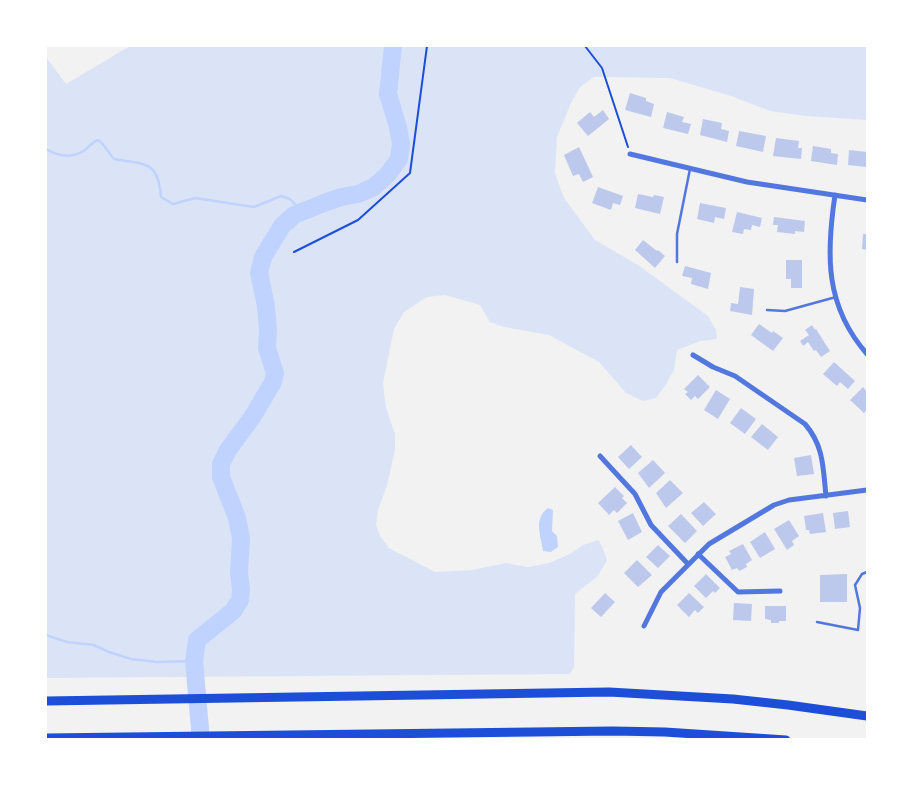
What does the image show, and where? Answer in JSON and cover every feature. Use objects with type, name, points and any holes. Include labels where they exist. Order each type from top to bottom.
[{"type":"highway","points":[[46,701],[609,692],[733,699],[867,716]]},
{"type":"highway","points":[[46,738],[613,731],[692,733],[786,740]]},
{"type":"street","points":[[630,154],[747,182],[867,200]]},
{"type":"street","points":[[835,195],[830,229],[831,275],[842,314],[867,354]]},
{"type":"street","points":[[694,355],[735,376],[806,424],[820,449],[827,496]]},
{"type":"street","points":[[600,456],[635,494],[651,525],[688,564]]},
{"type":"street","points":[[644,626],[661,592],[709,544],[774,505],[789,500],[867,490]]},
{"type":"street","points":[[698,554],[737,592],[780,591]]},
{"type":"lane","points":[[677,262],[677,234],[690,169]]},
{"type":"lane","points":[[767,310],[785,311],[836,297]]},
{"type":"lane","points":[[817,622],[858,630],[860,608],[855,584],[862,574],[867,572]]},
{"type":"path","points":[[295,252],[358,220],[411,173],[427,46]]},
{"type":"path","points":[[585,46],[602,68],[630,154]]},
{"type":"shaded area","points":[[130,46],[867,46],[867,120],[770,111],[670,78],[594,77],[580,87],[557,137],[555,173],[564,198],[595,240],[638,265],[708,316],[716,330],[717,339],[701,341],[677,350],[674,370],[656,398],[643,401],[626,393],[599,362],[549,335],[490,322],[480,305],[445,295],[427,297],[404,312],[394,329],[383,383],[386,408],[395,434],[395,450],[387,486],[378,510],[376,525],[380,536],[389,548],[435,572],[472,570],[506,563],[528,567],[549,563],[598,540],[607,560],[598,576],[575,594],[574,667],[570,674],[46,678],[46,57],[66,84]]},
{"type":"water","points":[[548,508],[553,510],[552,531],[557,536],[558,547],[551,552],[543,551],[539,528],[543,512]]},
{"type":"building","points":[[630,93],[646,98],[646,101],[654,104],[651,117],[625,110]]},
{"type":"building","points":[[603,110],[609,119],[588,136],[577,123],[590,112],[594,117]]},
{"type":"building","points":[[667,112],[684,117],[682,122],[691,124],[688,134],[663,128]]},
{"type":"building","points":[[703,119],[722,123],[721,129],[729,131],[727,142],[700,135]]},
{"type":"building","points":[[739,131],[766,136],[763,152],[736,146]]},
{"type":"building","points":[[776,138],[799,141],[798,148],[802,148],[801,159],[773,156]]},
{"type":"building","points":[[813,146],[831,149],[831,153],[838,154],[837,165],[811,161]]},
{"type":"building","points":[[579,147],[593,177],[583,182],[579,174],[573,176],[564,155]]},
{"type":"building","points":[[849,150],[867,152],[867,167],[848,165]]},
{"type":"building","points":[[598,187],[623,196],[620,205],[613,203],[611,210],[592,203]]},
{"type":"building","points":[[638,194],[664,197],[660,214],[635,208]]},
{"type":"building","points":[[700,203],[726,208],[724,219],[715,217],[714,223],[697,219]]},
{"type":"building","points":[[737,212],[762,218],[760,227],[752,225],[751,230],[744,229],[743,234],[732,232]]},
{"type":"building","points":[[774,217],[805,221],[804,232],[777,232],[778,225],[773,225]]},
{"type":"building","points":[[863,234],[867,234],[867,250],[862,249]]},
{"type":"building","points":[[643,240],[665,256],[655,268],[635,250]]},
{"type":"building","points":[[786,260],[802,260],[802,288],[791,288],[791,279],[786,279]]},
{"type":"building","points":[[685,266],[711,273],[708,289],[691,284],[692,278],[682,276]]},
{"type":"building","points":[[740,287],[754,289],[752,315],[730,311],[731,303],[738,304]]},
{"type":"building","points":[[759,324],[783,338],[773,351],[751,335]]},
{"type":"building","points":[[812,325],[830,351],[821,357],[808,342],[803,346],[800,341],[809,335],[805,330]]},
{"type":"building","points":[[834,362],[855,381],[848,389],[840,382],[837,386],[823,374]]},
{"type":"building","points":[[698,375],[710,387],[698,399],[695,396],[691,400],[684,389]]},
{"type":"building","points":[[863,387],[867,392],[867,409],[864,413],[850,400]]},
{"type":"building","points":[[716,390],[730,399],[718,419],[704,410]]},
{"type":"building","points":[[741,408],[756,419],[745,434],[730,423]]},
{"type":"building","points":[[762,424],[778,437],[768,450],[751,437]]},
{"type":"building","points":[[631,445],[642,457],[629,469],[618,457]]},
{"type":"building","points":[[811,455],[814,474],[797,476],[794,458]]},
{"type":"building","points":[[653,460],[665,473],[649,488],[638,473]]},
{"type":"building","points":[[670,480],[683,493],[666,508],[656,493]]},
{"type":"building","points":[[615,487],[627,503],[617,513],[614,510],[609,515],[598,503]]},
{"type":"building","points":[[704,502],[716,514],[703,526],[691,513]]},
{"type":"building","points":[[848,511],[850,527],[835,529],[833,513]]},
{"type":"building","points":[[633,513],[642,532],[628,540],[618,521]]},
{"type":"building","points":[[823,513],[826,532],[810,534],[809,530],[806,530],[804,516]]},
{"type":"building","points":[[681,514],[697,531],[685,543],[668,526]]},
{"type":"building","points":[[789,520],[799,536],[787,550],[774,529]]},
{"type":"building","points":[[765,532],[775,549],[760,558],[750,542]]},
{"type":"building","points":[[743,544],[752,560],[746,564],[747,567],[739,571],[737,568],[732,570],[725,557],[731,554],[729,551]]},
{"type":"building","points":[[658,545],[670,556],[658,568],[646,557]]},
{"type":"building","points":[[637,560],[652,575],[638,587],[624,573]]},
{"type":"building","points":[[706,574],[720,588],[706,598],[694,586]]},
{"type":"building","points":[[847,574],[847,602],[820,602],[820,575]]},
{"type":"building","points":[[605,593],[615,602],[601,617],[591,608]]},
{"type":"building","points":[[689,593],[704,607],[698,613],[695,610],[689,617],[677,605]]},
{"type":"building","points":[[734,603],[752,604],[751,621],[733,620]]},
{"type":"building","points":[[765,606],[786,606],[786,621],[771,623],[771,620],[765,619]]},
{"type":"waterway","points":[[201,740],[194,661],[197,640],[233,611],[240,600],[241,589],[241,538],[237,518],[221,477],[221,464],[253,416],[273,382],[275,373],[267,348],[266,306],[259,273],[263,257],[282,226],[294,215],[374,187],[399,159],[401,144],[388,94],[393,46]]},
{"type":"waterway","points":[[46,149],[60,155],[75,155],[98,140],[114,159],[141,164],[153,170],[157,176],[161,197],[173,204],[195,198],[254,207],[281,196],[290,199],[302,212]]},
{"type":"waterway","points":[[46,635],[67,642],[94,645],[131,659],[157,662],[194,661]]}]
